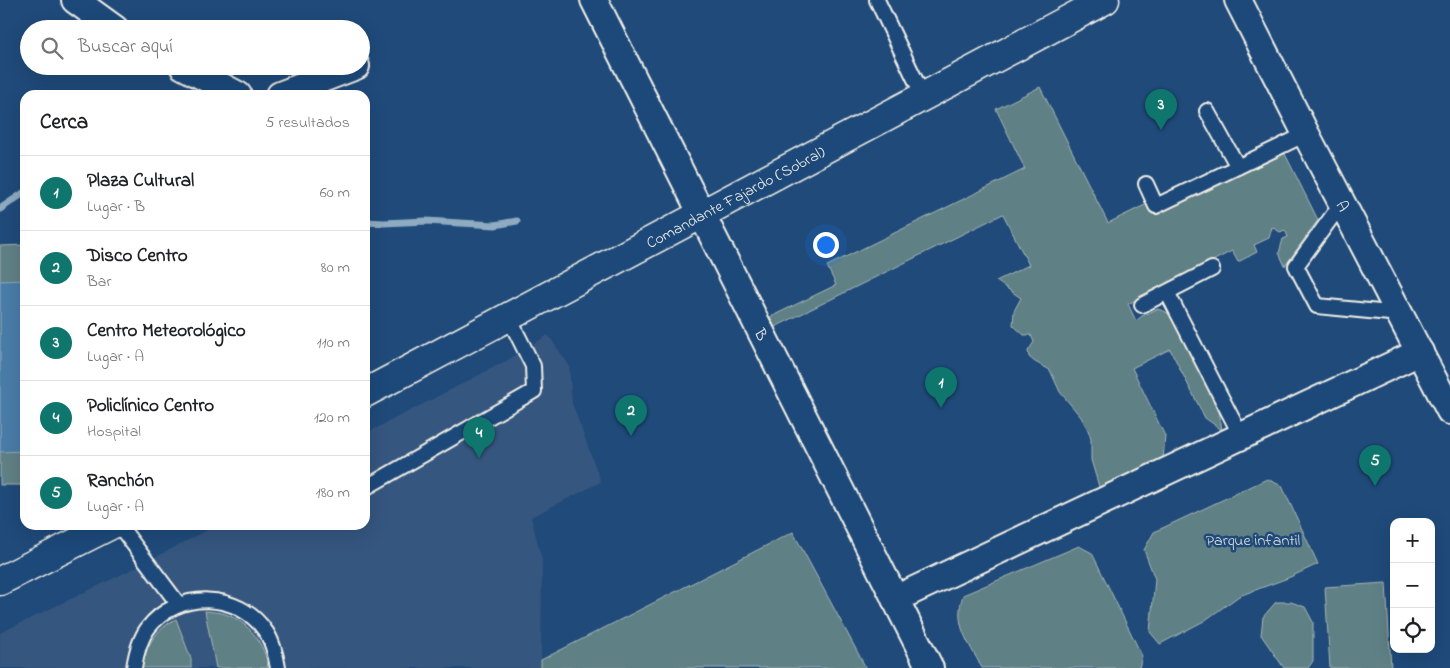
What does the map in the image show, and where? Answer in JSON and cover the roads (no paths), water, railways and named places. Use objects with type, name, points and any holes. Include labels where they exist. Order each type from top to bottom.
[{"type":"main road","name":"Comandante Fajardo (Sobral)","points":[[370,390],[1105,0]]},
{"type":"main road","points":[[0,581],[101,530]]},
{"type":"street","points":[[75,0],[103,20]]},
{"type":"street","name":"B","points":[[594,0],[930,668]]},
{"type":"street","name":"A","points":[[1238,0],[1450,411]]},
{"type":"street","points":[[200,75],[229,90]]},
{"type":"street","points":[[293,90],[332,75]]},
{"type":"street","points":[[895,599],[1420,352]]},
{"type":"lane","points":[[877,0],[923,96]]},
{"type":"lane","points":[[1207,110],[1238,167]]},
{"type":"lane","points":[[1146,184],[1156,206],[1306,134]]},
{"type":"lane","points":[[1342,203],[1296,266],[1317,306],[1400,314]]},
{"type":"lane","points":[[1142,305],[1212,269]]},
{"type":"lane","points":[[1167,292],[1241,436]]},
{"type":"lane","points":[[370,485],[534,391],[533,366],[509,318]]},
{"type":"lane","points":[[123,530],[179,605]]},
{"type":"lane","points":[[134,668],[137,650],[147,629],[164,613],[179,605],[207,599],[230,604],[250,615],[266,632],[276,653],[278,668]]},
{"type":"waterway","points":[[0,209],[20,195]]},
{"type":"waterway","points":[[370,222],[426,221],[495,225],[517,221]]},
{"type":"place","name":"Centro Meteorológico","points":[[1161,130]]},
{"type":"place","name":"Plaza Cultural","points":[[941,408]]},
{"type":"place","name":"Disco Centro","points":[[631,436]]},
{"type":"place","name":"Policlínico Centro","points":[[479,458]]},
{"type":"place","name":"Ranchón","points":[[1375,486]]},
{"type":"park label","name":"Parque infantil","points":[[1253,539]]}]
